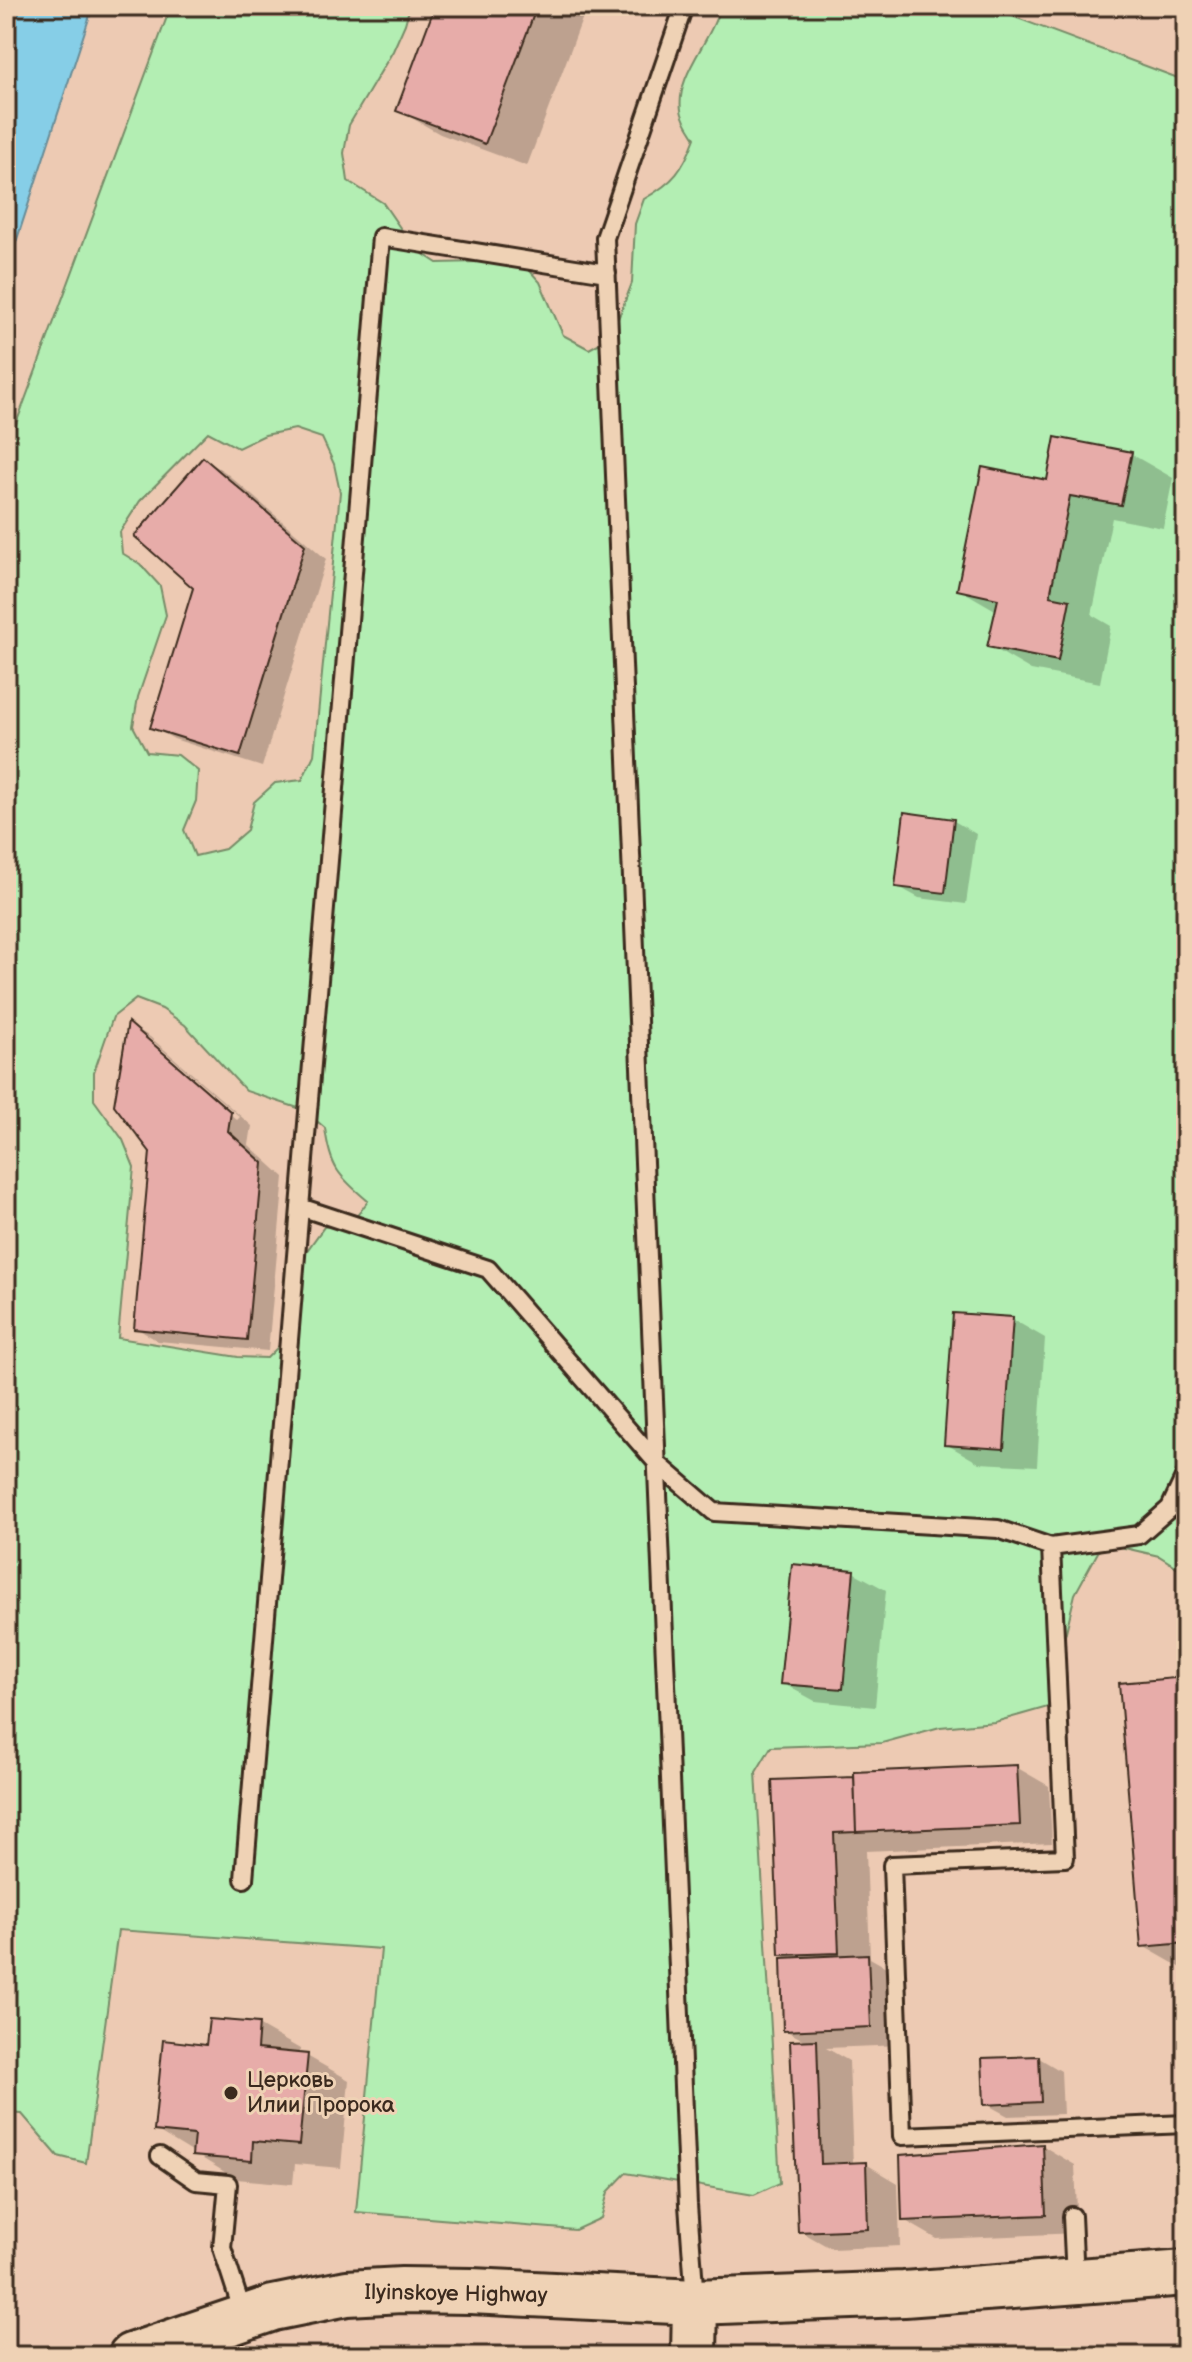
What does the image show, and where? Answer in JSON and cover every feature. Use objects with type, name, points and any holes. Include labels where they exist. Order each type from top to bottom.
[{"type":"main road","name":"Ilyinskoye Highway","points":[[131,2356],[273,2308],[347,2293],[402,2290],[695,2302],[904,2294],[1186,2273]]},
{"type":"main road","points":[[694,2356],[695,2302]]},
{"type":"lane","points":[[684,6],[605,238],[688,2205],[695,2302]]},
{"type":"lane","points":[[244,1879],[381,237],[607,273]]},
{"type":"lane","points":[[300,1207],[488,1269],[657,1463],[714,1512],[998,1529],[1051,1547],[1139,1535],[1170,1508],[1186,1474]]},
{"type":"lane","points":[[1051,1547],[1065,1858],[892,1865],[902,2136],[1186,2124]]},
{"type":"lane","points":[[160,2156],[196,2181],[228,2184],[222,2248],[245,2318]]},
{"type":"lane","points":[[1072,2216],[1075,2281]]},
{"type":"green space","points":[[171,6],[410,6],[393,51],[349,125],[344,153],[348,181],[383,203],[414,248],[437,263],[521,261],[540,282],[563,335],[589,349],[611,337],[632,283],[635,224],[644,199],[676,174],[695,138],[682,113],[681,97],[689,71],[720,6],[985,6],[1186,81],[1186,1573],[1159,1556],[1103,1543],[1075,1594],[1048,1707],[995,1722],[940,1727],[882,1743],[771,1747],[756,1772],[780,2183],[754,2195],[626,2173],[608,2192],[601,2218],[575,2230],[356,2212],[381,1949],[118,1930],[86,2163],[58,2156],[22,2114],[6,2113],[6,451]],"holes":[[[295,429],[322,438],[334,464],[340,492],[314,755],[302,780],[275,783],[254,802],[247,830],[225,849],[195,856],[184,830],[196,801],[198,771],[178,755],[147,752],[133,726],[138,697],[166,615],[160,586],[140,564],[122,553],[120,532],[140,501],[208,432],[238,448],[265,435]],[[136,999],[162,1009],[185,1025],[246,1091],[304,1110],[325,1128],[337,1170],[368,1201],[353,1221],[324,1227],[306,1252],[298,1310],[287,1338],[267,1358],[238,1357],[118,1338],[134,1167],[123,1140],[94,1100],[94,1072],[113,1017]]]},
{"type":"water","points":[[6,6],[93,6],[6,273]]},
{"type":"building","points":[[435,6],[537,6],[485,144],[396,111]]},
{"type":"building","points":[[1168,6],[1186,6],[1186,14],[1173,10]]},
{"type":"building","points":[[1055,437],[1132,452],[1121,505],[1070,496],[1050,596],[1070,600],[1058,661],[987,647],[998,599],[957,590],[982,467],[1047,480]]},
{"type":"building","points":[[203,457],[305,545],[240,756],[150,728],[193,588],[134,536]]},
{"type":"building","points":[[904,812],[954,819],[945,893],[895,887]]},
{"type":"building","points":[[128,1022],[231,1112],[228,1131],[263,1163],[247,1340],[134,1329],[150,1152],[114,1105]]},
{"type":"building","points":[[953,1313],[1013,1317],[1004,1449],[944,1445]]},
{"type":"building","points":[[792,1564],[854,1570],[843,1689],[780,1684]]},
{"type":"building","points":[[1186,1677],[1186,1943],[1141,1947],[1119,1683]]},
{"type":"building","points":[[1017,1765],[1020,1825],[856,1832],[854,1772]]},
{"type":"building","points":[[854,1777],[856,1832],[834,1833],[839,1953],[779,1955],[772,1780]]},
{"type":"building","points":[[868,1954],[871,2027],[783,2031],[781,1958]]},
{"type":"building","name":"Церковь Илии Пророка","points":[[209,2019],[259,2023],[257,2049],[308,2054],[299,2145],[253,2141],[252,2161],[192,2156],[194,2135],[154,2131],[163,2040],[206,2045]]},
{"type":"building","points":[[817,2040],[821,2164],[866,2162],[868,2229],[798,2232],[790,2041]]},
{"type":"building","points":[[1039,2056],[1041,2102],[984,2105],[982,2058]]},
{"type":"building","points":[[1043,2144],[1046,2215],[902,2221],[900,2155]]},
{"type":"building","points":[[1028,2350],[1028,2356],[931,2356],[931,2352]]},
{"type":"building","points":[[1121,2350],[1121,2356],[1067,2356],[1067,2352]]},
{"type":"place","name":"Церковь Илии Пророка","points":[[231,2093]]}]
